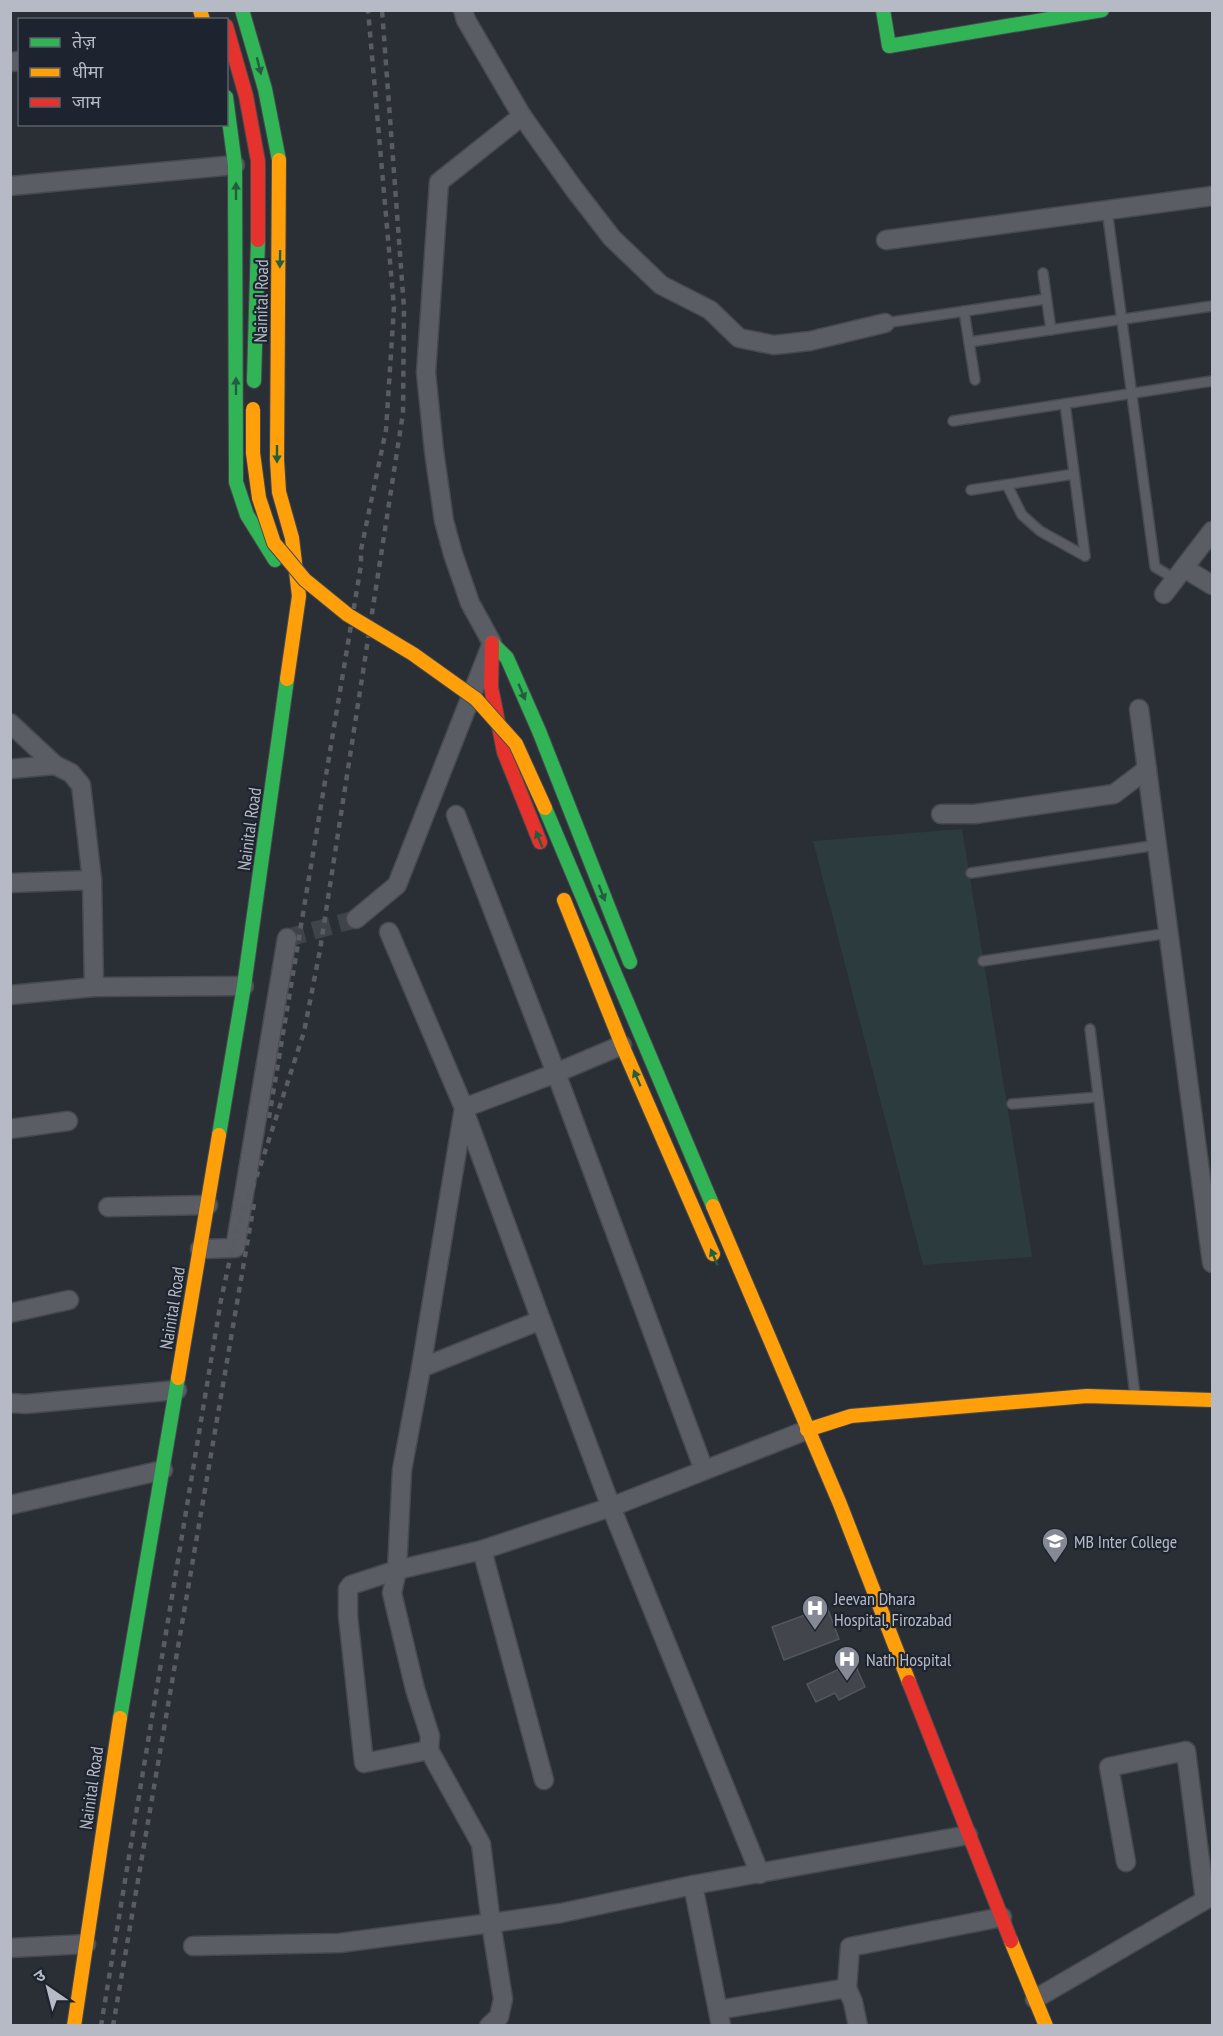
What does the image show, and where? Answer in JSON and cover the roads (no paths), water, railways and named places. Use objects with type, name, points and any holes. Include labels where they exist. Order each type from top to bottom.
[{"type":"street","name":"Nainital Road","points":[[74,2025],[118,1730],[244,986],[299,596],[292,538],[279,492],[277,460],[280,170],[274,127],[242,10]]},
{"type":"street","points":[[463,10],[466,20],[522,116],[574,189],[612,238],[661,285],[710,310],[739,338],[774,345],[810,341],[885,323]]},
{"type":"street","points":[[883,10],[889,46],[1024,17],[1102,10]]},
{"type":"street","name":"Nainital Road","points":[[228,33],[244,85],[258,160],[253,453],[259,498],[274,543],[305,580],[348,615],[413,654],[476,699],[516,744],[840,1504],[968,1835],[1046,2025]]},
{"type":"street","name":"Nainital Road","points":[[228,111],[236,165],[236,482],[247,515],[299,596]]},
{"type":"street","points":[[522,116],[439,182],[426,373],[434,451],[444,521],[455,562],[470,603],[492,643],[507,658],[512,669],[633,972]]},
{"type":"street","points":[[10,186],[236,165]]},
{"type":"street","points":[[886,240],[1212,196]]},
{"type":"street","points":[[1164,594],[1212,531]]},
{"type":"street","points":[[265,545],[292,538]]},
{"type":"street","points":[[1180,573],[1212,585]]},
{"type":"street","points":[[492,643],[491,687],[504,752],[544,850]]},
{"type":"street","points":[[356,919],[397,885],[492,643]]},
{"type":"street","points":[[1139,709],[1169,933],[1207,1185],[1212,1263]]},
{"type":"street","points":[[10,723],[55,765],[71,773],[81,785],[92,880],[94,987]]},
{"type":"street","points":[[10,769],[55,765]]},
{"type":"street","points":[[941,814],[975,814],[1113,794],[1147,769]]},
{"type":"street","points":[[456,815],[556,1073],[704,1470]]},
{"type":"street","points":[[10,883],[92,880]]},
{"type":"street","points":[[557,882],[622,1045],[720,1269]]},
{"type":"street","points":[[389,932],[464,1108],[611,1507],[760,1874]]},
{"type":"street","points":[[200,1249],[235,1248],[287,938]]},
{"type":"street","points":[[10,995],[94,987],[244,986]]},
{"type":"street","points":[[464,1108],[622,1045]]},
{"type":"street","points":[[464,1108],[402,1470],[397,1570],[392,1593],[415,1689],[430,1736],[429,1750],[481,1844],[504,1999],[499,2017],[489,2025]]},
{"type":"street","points":[[10,1129],[68,1121]]},
{"type":"street","points":[[108,1207],[208,1205]]},
{"type":"street","points":[[10,1313],[69,1300]]},
{"type":"street","points":[[421,1368],[541,1320]]},
{"type":"street","points":[[792,1356],[793,1395]]},
{"type":"street","points":[[775,1382],[793,1395]]},
{"type":"street","points":[[10,1403],[26,1404],[177,1390]]},
{"type":"street","points":[[429,1750],[364,1763],[348,1616],[348,1589],[358,1581],[482,1550],[611,1507],[807,1430],[851,1416],[1087,1396],[1212,1400]]},
{"type":"street","points":[[10,1505],[163,1470]]},
{"type":"street","points":[[482,1550],[544,1780]]},
{"type":"street","points":[[1035,1999],[1205,1900],[1186,1750],[1109,1767],[1126,1862]]},
{"type":"street","points":[[193,1946],[340,1943],[561,1913],[693,1885],[968,1835]]},
{"type":"street","points":[[693,1885],[720,2018],[847,1988]]},
{"type":"street","points":[[858,2025],[847,1988],[850,1947],[1002,1917]]},
{"type":"street","points":[[10,1948],[86,1944]]},
{"type":"lane","points":[[1107,210],[1155,567],[1180,573]]},
{"type":"lane","points":[[1043,273],[1051,330]]},
{"type":"lane","points":[[885,323],[1046,299]]},
{"type":"lane","points":[[969,342],[1212,306]]},
{"type":"lane","points":[[964,311],[975,380]]},
{"type":"lane","points":[[953,421],[1212,381]]},
{"type":"lane","points":[[1007,485],[1022,515],[1040,531],[1085,556],[1065,404]]},
{"type":"lane","points":[[971,490],[1074,474]]},
{"type":"lane","points":[[971,873],[1157,845]]},
{"type":"lane","points":[[983,961],[1169,933]]},
{"type":"lane","points":[[1089,1029],[1136,1398]]},
{"type":"lane","points":[[1012,1104],[1098,1097]]},
{"type":"tunnel","points":[[287,938],[356,919]]},
{"type":"railway","points":[[269,1118],[361,565],[361,550],[386,430],[394,307],[368,10]]},
{"type":"railway","points":[[101,2026],[221,1300],[235,1236],[304,1032],[320,950],[403,413],[404,308],[382,10]]},
{"type":"railway","points":[[113,2026],[255,1198]]},
{"type":"place","name":"MB Inter College","points":[[1055,1564]]},
{"type":"place","name":"Jeevan Dhara Hospital, Firozabad","points":[[815,1631]]},
{"type":"place","name":"Nath Hospital","points":[[847,1682]]}]
